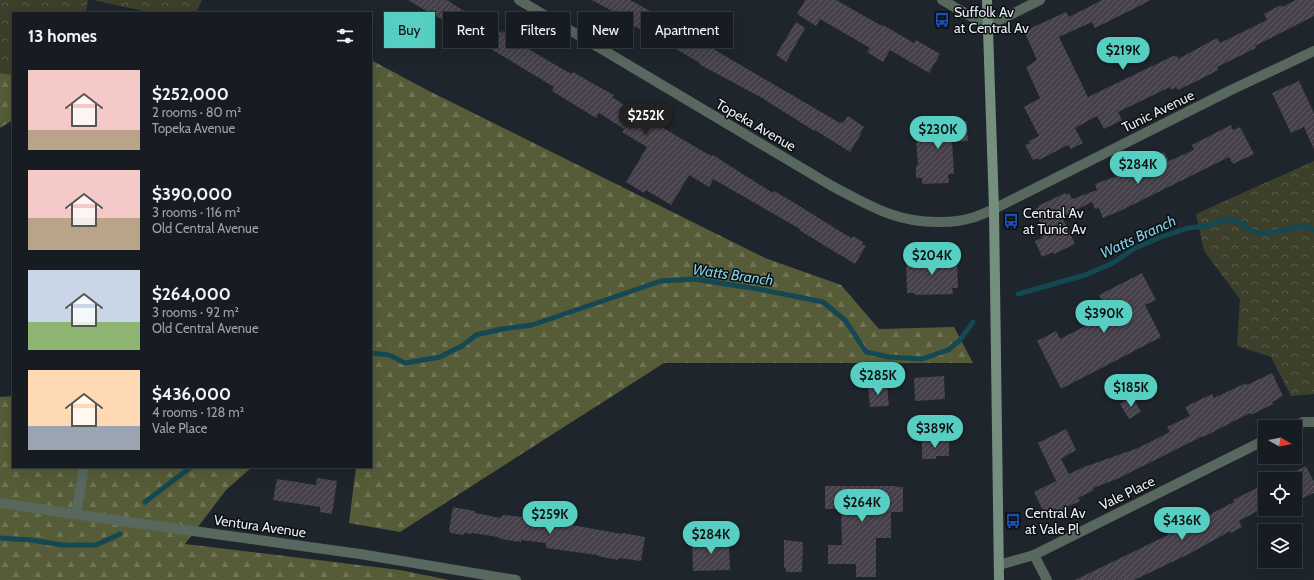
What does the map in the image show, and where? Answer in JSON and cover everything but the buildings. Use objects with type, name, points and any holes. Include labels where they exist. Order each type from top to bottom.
[{"type":"main road","points":[[987,0],[994,209],[999,580]]},
{"type":"street","name":"Topeka Avenue","points":[[519,0],[826,182],[879,210],[900,218],[930,222],[949,222],[971,218],[994,209]]},
{"type":"street","points":[[942,0],[988,26],[1040,0]]},
{"type":"street","name":"Tunic Avenue","points":[[994,209],[1224,94],[1314,51]]},
{"type":"street","points":[[1302,422],[1314,422]]},
{"type":"street","name":"Vale Place","points":[[999,565],[1034,555],[1258,443]]},
{"type":"street","points":[[76,514],[84,468]]},
{"type":"street","name":"Ventura Avenue","points":[[0,503],[360,554],[516,580]]},
{"type":"street","points":[[1034,555],[1047,580]]},
{"type":"green space","points":[[0,0],[88,0],[86,12],[12,12],[12,75],[0,73]]},
{"type":"green space","points":[[93,0],[202,0],[196,12],[147,12]]},
{"type":"green space","points":[[372,61],[427,90],[765,258],[841,285],[879,329],[954,327],[973,363],[664,363],[400,532],[349,523],[356,468],[372,468]]},
{"type":"green space","points":[[0,73],[12,75],[12,121],[0,128]]},
{"type":"green space","points":[[1314,161],[1314,394],[1291,396],[1271,357],[1237,346],[1240,299],[1204,251],[1196,214]]},
{"type":"green space","points":[[12,396],[12,468],[251,468],[226,490],[185,544],[400,570],[449,580],[0,580],[0,397]]},
{"type":"waterway","name":"Watts Branch","points":[[1018,294],[1085,275],[1113,263],[1135,248],[1161,237],[1188,228],[1206,226],[1228,219],[1243,224],[1251,231],[1262,234],[1304,226],[1314,230]]},
{"type":"waterway","name":"Watts Branch","points":[[372,353],[389,355],[405,363],[440,357],[462,346],[476,335],[502,329],[532,325],[661,281],[694,279],[758,289],[823,302],[845,320],[866,352],[889,357],[922,359],[948,350],[960,340],[973,322]]},
{"type":"waterway","name":"Watts Branch","points":[[145,502],[190,468]]},
{"type":"waterway","name":"Watts Branch","points":[[0,538],[31,540],[62,545],[96,545],[120,534]]},
{"type":"place","name":"Suffolk Av at Central Av","points":[[942,20]]},
{"type":"place","name":"Central Av at Tunic Av","points":[[1011,221]]},
{"type":"place","name":"Central Av at Vale Pl","points":[[1013,521]]}]
